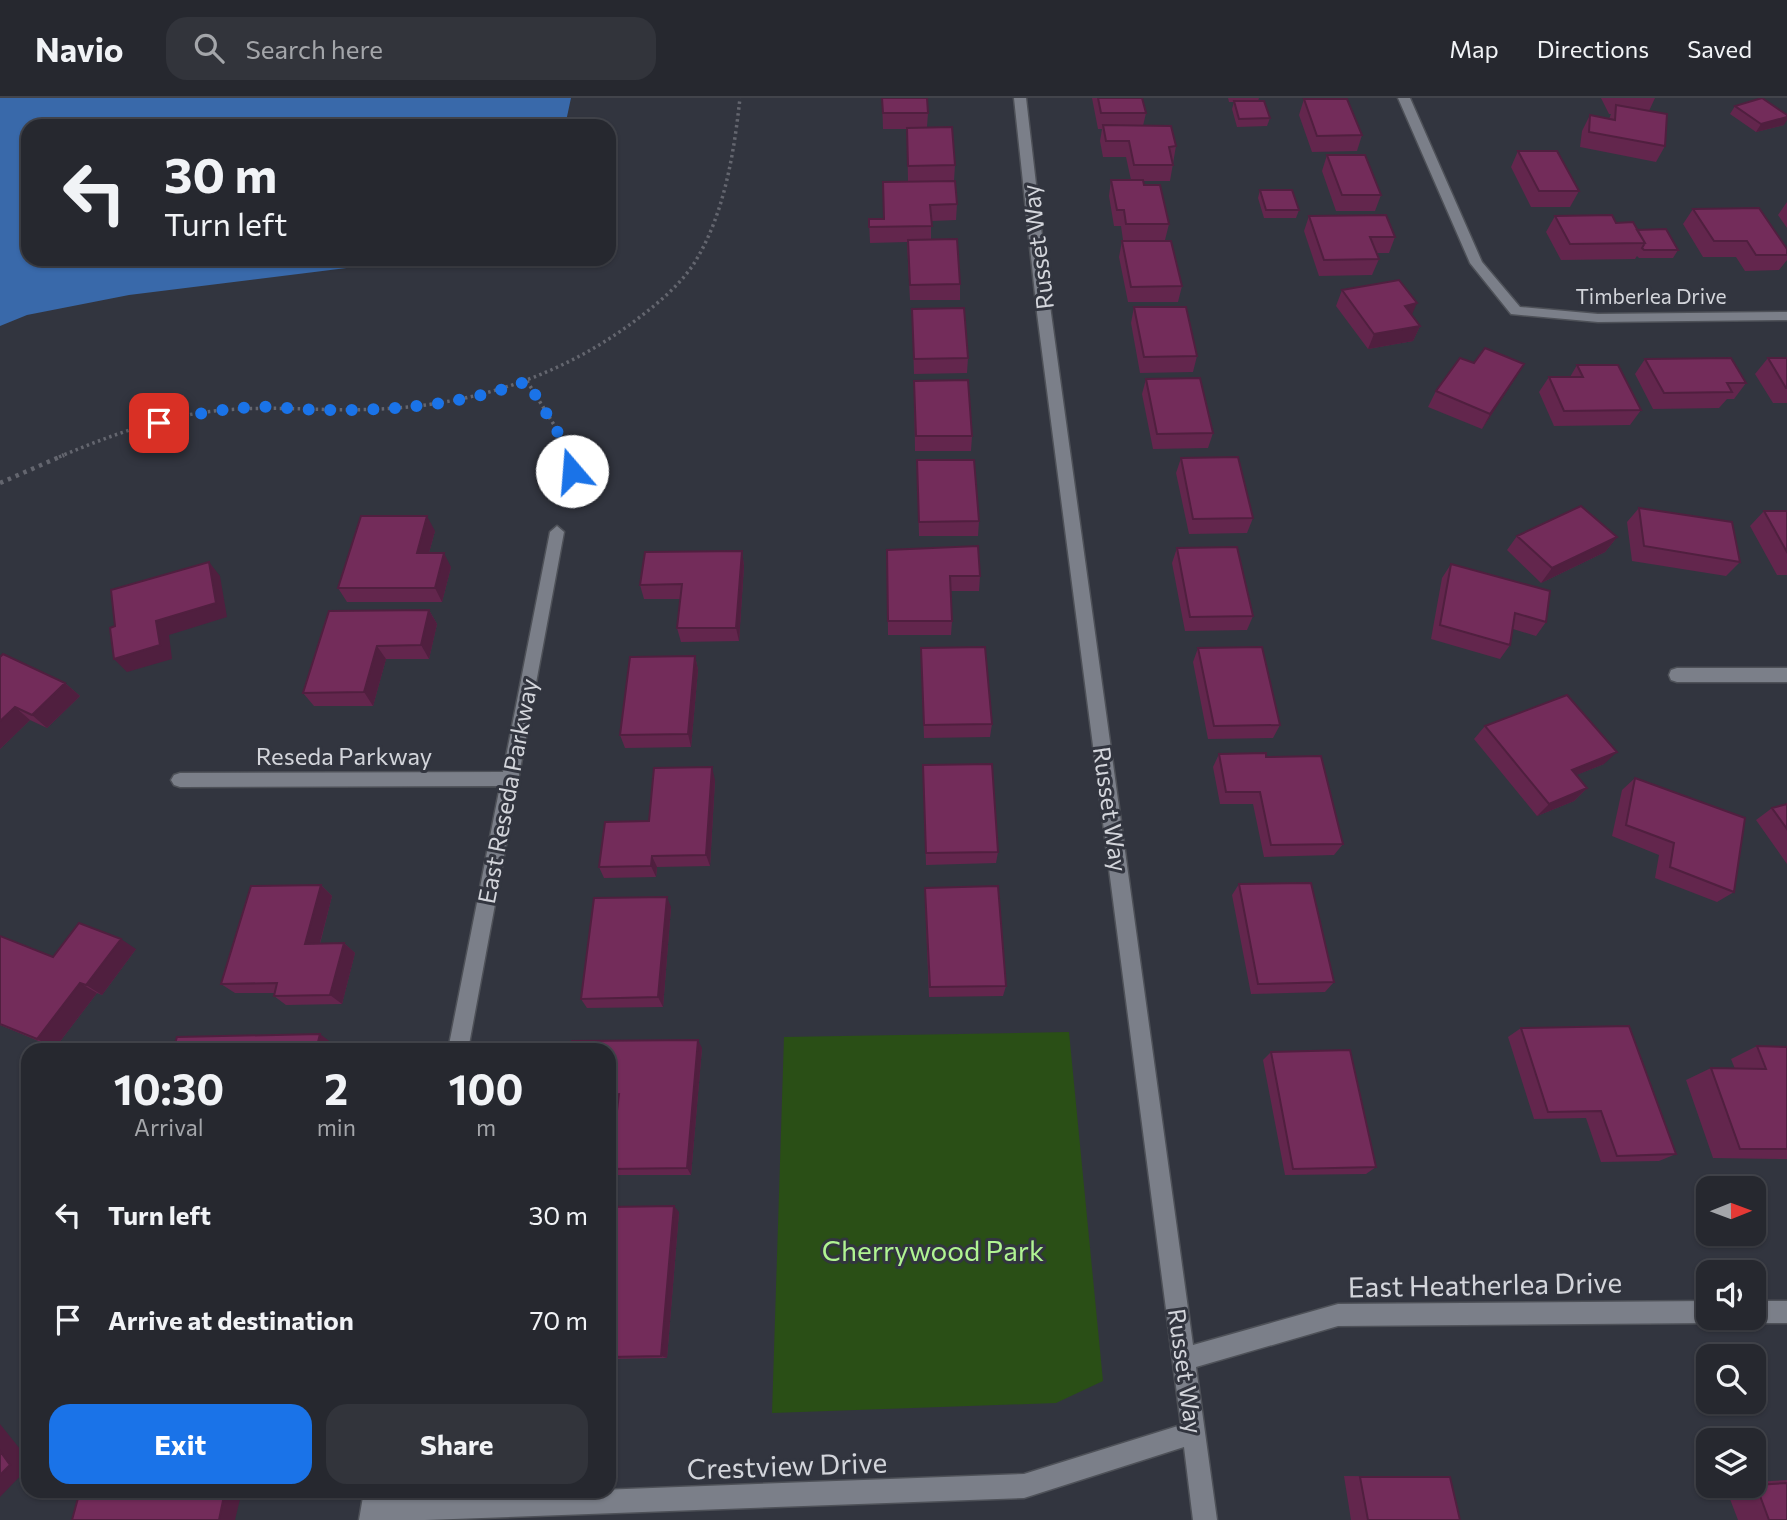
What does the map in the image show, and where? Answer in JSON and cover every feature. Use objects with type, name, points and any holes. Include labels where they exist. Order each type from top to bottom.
[{"type":"street","name":"Russet Way","points":[[1020,98],[1046,326],[1205,1520]]},
{"type":"street","name":"Timberlea Drive","points":[[1404,98],[1476,263],[1516,311],[1598,318],[1787,316]]},
{"type":"street","name":"East Reseda Parkway","points":[[459,1043],[557,532]]},
{"type":"street","points":[[1677,675],[1787,676]]},
{"type":"street","name":"Reseda Parkway","points":[[180,780],[508,779]]},
{"type":"street","name":"East Heatherlea Drive","points":[[1184,1359],[1338,1315],[1696,1312]]},
{"type":"street","points":[[1766,1312],[1787,1312]]},
{"type":"street","name":"Crestview Drive","points":[[373,1507],[1024,1486],[1195,1432]]},
{"type":"path","points":[[0,483],[116,434],[202,412],[256,407],[319,410],[405,407],[493,394],[562,368],[614,339],[665,298],[697,258],[725,186],[740,98]]},
{"type":"path","points":[[527,381],[569,451],[575,490],[572,526],[557,532]]},
{"type":"green space","name":"Cherrywood Park","points":[[1069,1032],[1103,1381],[1056,1403],[772,1413],[784,1037]]},
{"type":"water","points":[[0,98],[571,98],[566,119],[21,119],[21,266],[363,266],[129,295],[27,315],[0,326]]},
{"type":"building","points":[[882,98],[927,98],[928,113],[883,113]]},
{"type":"building","points":[[1098,98],[1142,98],[1146,113],[1101,113]]},
{"type":"building","points":[[1762,98],[1787,117],[1761,124],[1735,106]]},
{"type":"building","points":[[1304,99],[1347,99],[1362,135],[1317,136]]},
{"type":"building","points":[[1234,101],[1264,101],[1270,118],[1239,119]]},
{"type":"building","points":[[1616,105],[1667,114],[1665,146],[1589,132],[1590,115],[1615,120]]},
{"type":"building","points":[[1103,125],[1171,126],[1176,146],[1169,147],[1173,165],[1134,165],[1129,141],[1106,141]]},
{"type":"building","points":[[952,127],[955,165],[908,166],[907,128]]},
{"type":"building","points":[[1518,151],[1557,151],[1579,191],[1539,191]]},
{"type":"building","points":[[1327,155],[1365,155],[1381,195],[1342,195]]},
{"type":"building","points":[[1111,180],[1143,180],[1144,185],[1160,185],[1169,224],[1126,224],[1124,210],[1117,210]]},
{"type":"building","points":[[955,181],[957,204],[930,205],[932,226],[869,227],[869,219],[884,219],[883,182]]},
{"type":"building","points":[[1260,190],[1292,190],[1299,210],[1266,210]]},
{"type":"building","points":[[1759,208],[1787,249],[1787,255],[1756,255],[1747,241],[1714,241],[1693,209]]},
{"type":"building","points":[[1386,215],[1395,237],[1370,237],[1379,259],[1324,260],[1309,216]]},
{"type":"building","points":[[1612,215],[1616,223],[1633,222],[1645,243],[1570,244],[1555,216]]},
{"type":"building","points":[[1666,229],[1678,250],[1642,248],[1645,243],[1637,230]]},
{"type":"building","points":[[957,239],[960,284],[910,285],[908,240]]},
{"type":"building","points":[[1122,241],[1171,241],[1182,286],[1131,287]]},
{"type":"building","points":[[1399,280],[1417,303],[1405,306],[1420,326],[1374,334],[1342,290]]},
{"type":"building","points":[[1134,307],[1186,307],[1197,356],[1144,357]]},
{"type":"building","points":[[964,308],[968,358],[914,359],[912,309]]},
{"type":"building","points":[[1485,348],[1524,364],[1490,414],[1436,391],[1460,358],[1474,363]]},
{"type":"building","points":[[1731,358],[1746,383],[1727,383],[1732,392],[1664,393],[1645,359]]},
{"type":"building","points":[[1768,358],[1787,358],[1787,388],[1786,388]]},
{"type":"building","points":[[1577,365],[1618,365],[1641,410],[1564,411],[1549,377],[1583,377]]},
{"type":"building","points":[[1200,378],[1213,433],[1157,434],[1146,379]]},
{"type":"building","points":[[968,380],[972,436],[916,436],[914,381]]},
{"type":"building","points":[[1238,457],[1253,518],[1193,519],[1181,458]]},
{"type":"building","points":[[917,460],[974,460],[979,521],[919,522]]},
{"type":"building","points":[[1581,506],[1617,537],[1552,568],[1517,536]]},
{"type":"building","points":[[1639,508],[1732,522],[1740,562],[1644,546]]},
{"type":"building","points":[[1764,511],[1787,511],[1787,552]]},
{"type":"building","points":[[361,516],[427,516],[417,553],[444,553],[435,588],[338,588]]},
{"type":"building","points":[[978,546],[980,576],[950,576],[952,621],[888,621],[887,550]]},
{"type":"building","points":[[1237,547],[1253,616],[1190,617],[1177,548]]},
{"type":"building","points":[[742,551],[736,628],[677,628],[682,584],[640,585],[645,552]]},
{"type":"building","points":[[209,562],[216,603],[156,621],[160,645],[114,659],[110,628],[115,626],[111,590]]},
{"type":"building","points":[[1451,564],[1550,591],[1546,622],[1515,613],[1510,645],[1440,625]]},
{"type":"building","points":[[429,610],[421,645],[377,646],[364,692],[303,693],[329,611]]},
{"type":"building","points":[[985,647],[992,724],[924,725],[921,648]]},
{"type":"building","points":[[1262,647],[1280,725],[1214,726],[1198,648]]},
{"type":"building","points":[[3,654],[65,683],[32,715],[15,707],[0,721],[0,657]]},
{"type":"building","points":[[695,656],[688,734],[620,735],[630,657]]},
{"type":"building","points":[[1567,695],[1617,752],[1572,770],[1587,788],[1549,804],[1485,726]]},
{"type":"building","points":[[1266,753],[1266,757],[1321,756],[1343,844],[1271,845],[1260,792],[1226,792],[1219,754]]},
{"type":"building","points":[[992,764],[998,852],[926,853],[923,765]]},
{"type":"building","points":[[712,767],[706,855],[652,856],[651,866],[599,867],[605,822],[649,821],[654,768]]},
{"type":"building","points":[[1635,778],[1745,818],[1734,892],[1670,867],[1674,843],[1626,825]]},
{"type":"building","points":[[1787,804],[1787,829],[1772,808]]},
{"type":"building","points":[[1311,883],[1334,982],[1258,984],[1239,884]]},
{"type":"building","points":[[321,885],[305,944],[344,943],[330,995],[274,996],[277,983],[221,984],[251,886]]},
{"type":"building","points":[[998,886],[1006,986],[930,987],[925,888]]},
{"type":"building","points":[[667,897],[658,997],[581,999],[594,898]]},
{"type":"building","points":[[79,923],[121,939],[86,985],[80,983],[37,1039],[0,1024],[0,936],[53,957]]},
{"type":"building","points":[[1629,1026],[1676,1154],[1617,1156],[1601,1111],[1548,1112],[1521,1028]]},
{"type":"building","points":[[320,1034],[318,1043],[175,1043],[177,1037]]},
{"type":"building","points":[[698,1040],[687,1168],[616,1169],[619,1094],[616,1094],[616,1043],[572,1041]]},
{"type":"building","points":[[1757,1046],[1787,1047],[1787,1149],[1740,1149],[1711,1068],[1766,1069]]},
{"type":"building","points":[[1350,1050],[1376,1167],[1293,1169],[1271,1052]]},
{"type":"building","points":[[674,1206],[661,1356],[616,1357],[616,1207]]},
{"type":"building","points":[[0,1451],[10,1465],[0,1475]]},
{"type":"building","points":[[1360,1477],[1450,1477],[1460,1520],[1368,1520]]},
{"type":"building","points":[[1787,1483],[1787,1520],[1769,1520],[1761,1498],[1766,1498],[1766,1484]]},
{"type":"building","points":[[78,1498],[224,1498],[219,1520],[72,1520]]},
{"type":"route","points":[[159,423],[202,412],[256,407],[319,410],[405,407],[493,394],[527,381],[569,451],[572,471]]}]
